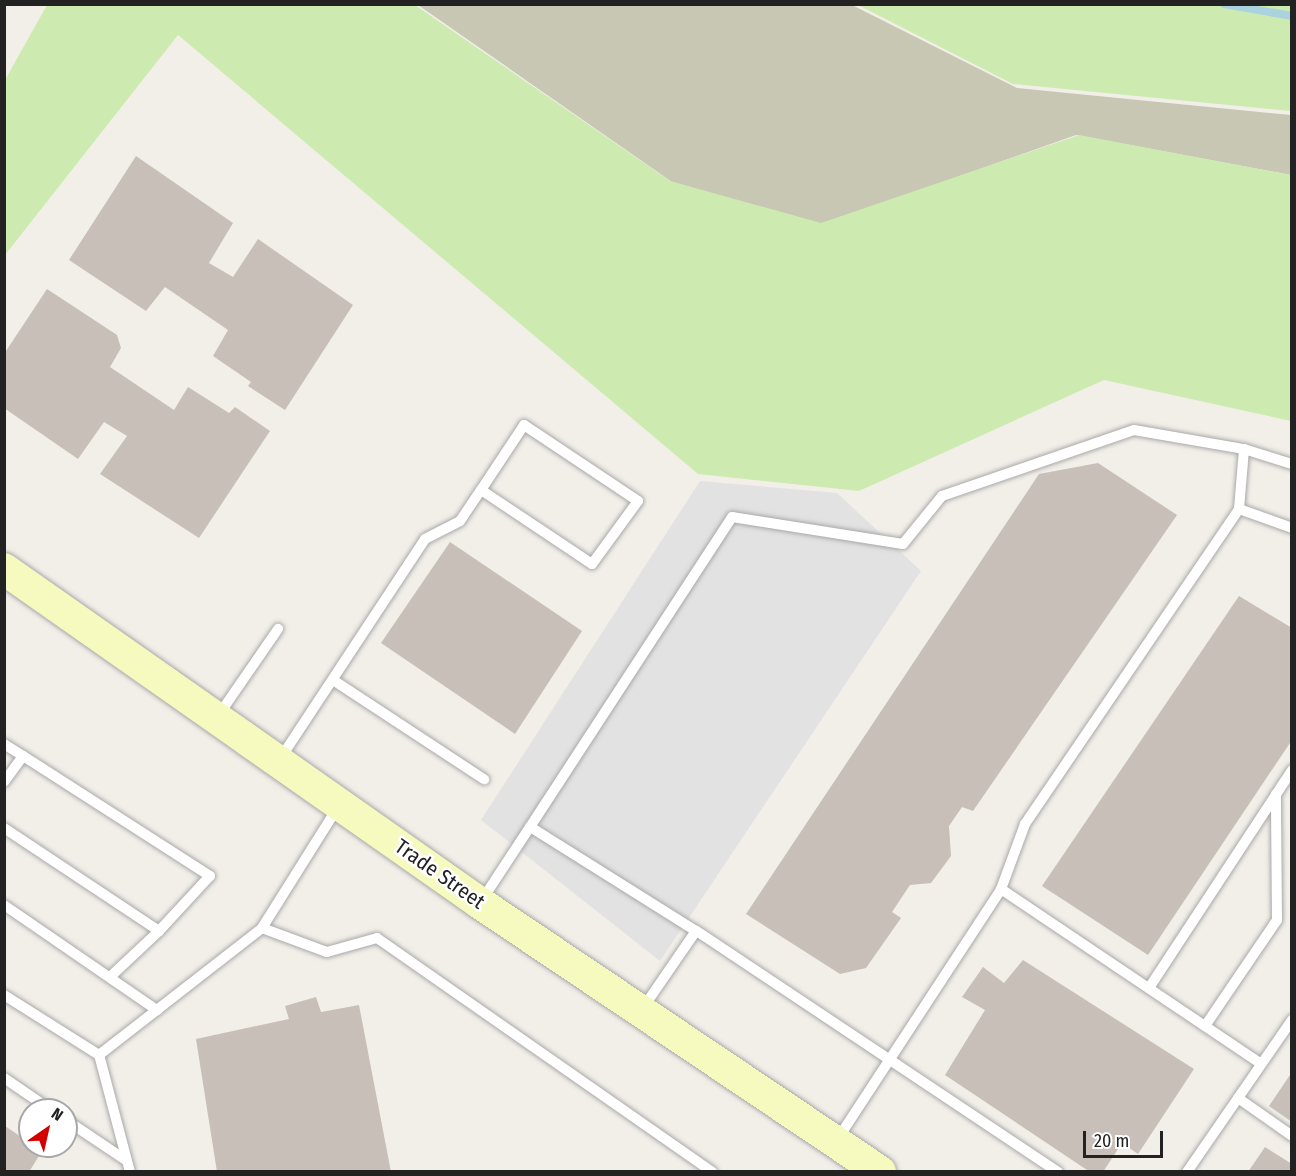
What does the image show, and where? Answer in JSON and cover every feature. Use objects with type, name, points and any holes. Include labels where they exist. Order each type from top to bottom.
[{"type":"street","name":"Trade Street","points":[[4,569],[480,903],[880,1172]]},
{"type":"lane","points":[[279,762],[425,539],[460,521],[524,425],[638,501],[592,564],[481,490]]},
{"type":"lane","points":[[480,903],[732,517],[903,544],[942,496],[1134,430],[1244,449],[1292,464]]},
{"type":"lane","points":[[836,1142],[1001,889],[1025,824],[1239,509],[1244,449]]},
{"type":"lane","points":[[1239,509],[1292,528]]},
{"type":"lane","points":[[216,718],[278,629]]},
{"type":"lane","points":[[333,680],[484,779]]},
{"type":"lane","points":[[4,744],[210,876],[159,931],[110,977]]},
{"type":"lane","points":[[4,782],[23,756]]},
{"type":"lane","points":[[1149,988],[1292,770]]},
{"type":"lane","points":[[1205,1026],[1277,920],[1276,794]]},
{"type":"lane","points":[[99,1056],[262,928],[339,805]]},
{"type":"lane","points":[[530,826],[696,931],[1058,1172]]},
{"type":"lane","points":[[4,828],[159,931]]},
{"type":"lane","points":[[1001,889],[1261,1064]]},
{"type":"lane","points":[[4,905],[157,1010]]},
{"type":"lane","points":[[262,928],[327,952],[377,938],[713,1172]]},
{"type":"lane","points":[[642,1011],[696,931]]},
{"type":"lane","points":[[4,995],[99,1056],[128,1166]]},
{"type":"lane","points":[[1187,1172],[1292,1020]]},
{"type":"lane","points":[[4,1078],[33,1098]]},
{"type":"lane","points":[[1238,1098],[1292,1136]]},
{"type":"lane","points":[[78,1129],[128,1166]]},
{"type":"shaded area","points":[[418,5],[852,5],[1017,88],[1291,115],[1291,175],[1076,135],[822,225],[672,182]]},
{"type":"shaded area","points":[[700,481],[837,493],[921,571],[660,961],[481,820]]},
{"type":"green space","points":[[47,5],[415,5],[670,181],[821,223],[1079,135],[1291,175],[1291,421],[1104,380],[859,491],[698,474],[178,35],[5,255],[5,80]]},
{"type":"green space","points":[[858,5],[1291,5],[1291,111],[1013,84]]},
{"type":"building","points":[[136,156],[233,223],[209,263],[233,277],[258,239],[353,305],[285,410],[248,386],[251,382],[213,356],[228,330],[165,287],[146,311],[69,260]]},
{"type":"building","points":[[47,289],[117,335],[121,348],[110,367],[174,410],[188,387],[229,413],[235,407],[270,431],[199,538],[100,474],[127,436],[104,422],[78,459],[4,408],[4,354]]},
{"type":"building","points":[[1098,463],[1177,515],[973,811],[962,807],[949,826],[951,856],[931,883],[910,885],[892,912],[901,918],[866,968],[840,974],[746,914],[1039,474]]},
{"type":"building","points":[[450,542],[582,631],[515,734],[381,643]]},
{"type":"building","points":[[1239,596],[1292,628],[1292,740],[1148,955],[1042,886]]},
{"type":"building","points":[[1023,960],[1194,1069],[1138,1154],[1122,1143],[1103,1172],[1090,1172],[945,1075],[985,1010],[962,997],[983,967],[1004,983]]},
{"type":"building","points":[[316,997],[321,1012],[359,1005],[391,1172],[217,1172],[196,1039],[289,1019],[285,1006]]},
{"type":"building","points":[[1292,1072],[1292,1122],[1269,1106]]},
{"type":"building","points":[[5,1126],[18,1135],[18,1158],[38,1158],[29,1172],[5,1172]]},
{"type":"building","points":[[1265,1147],[1292,1164],[1292,1172],[1248,1172]]},
{"type":"waterway","points":[[1224,4],[1292,16]]}]
